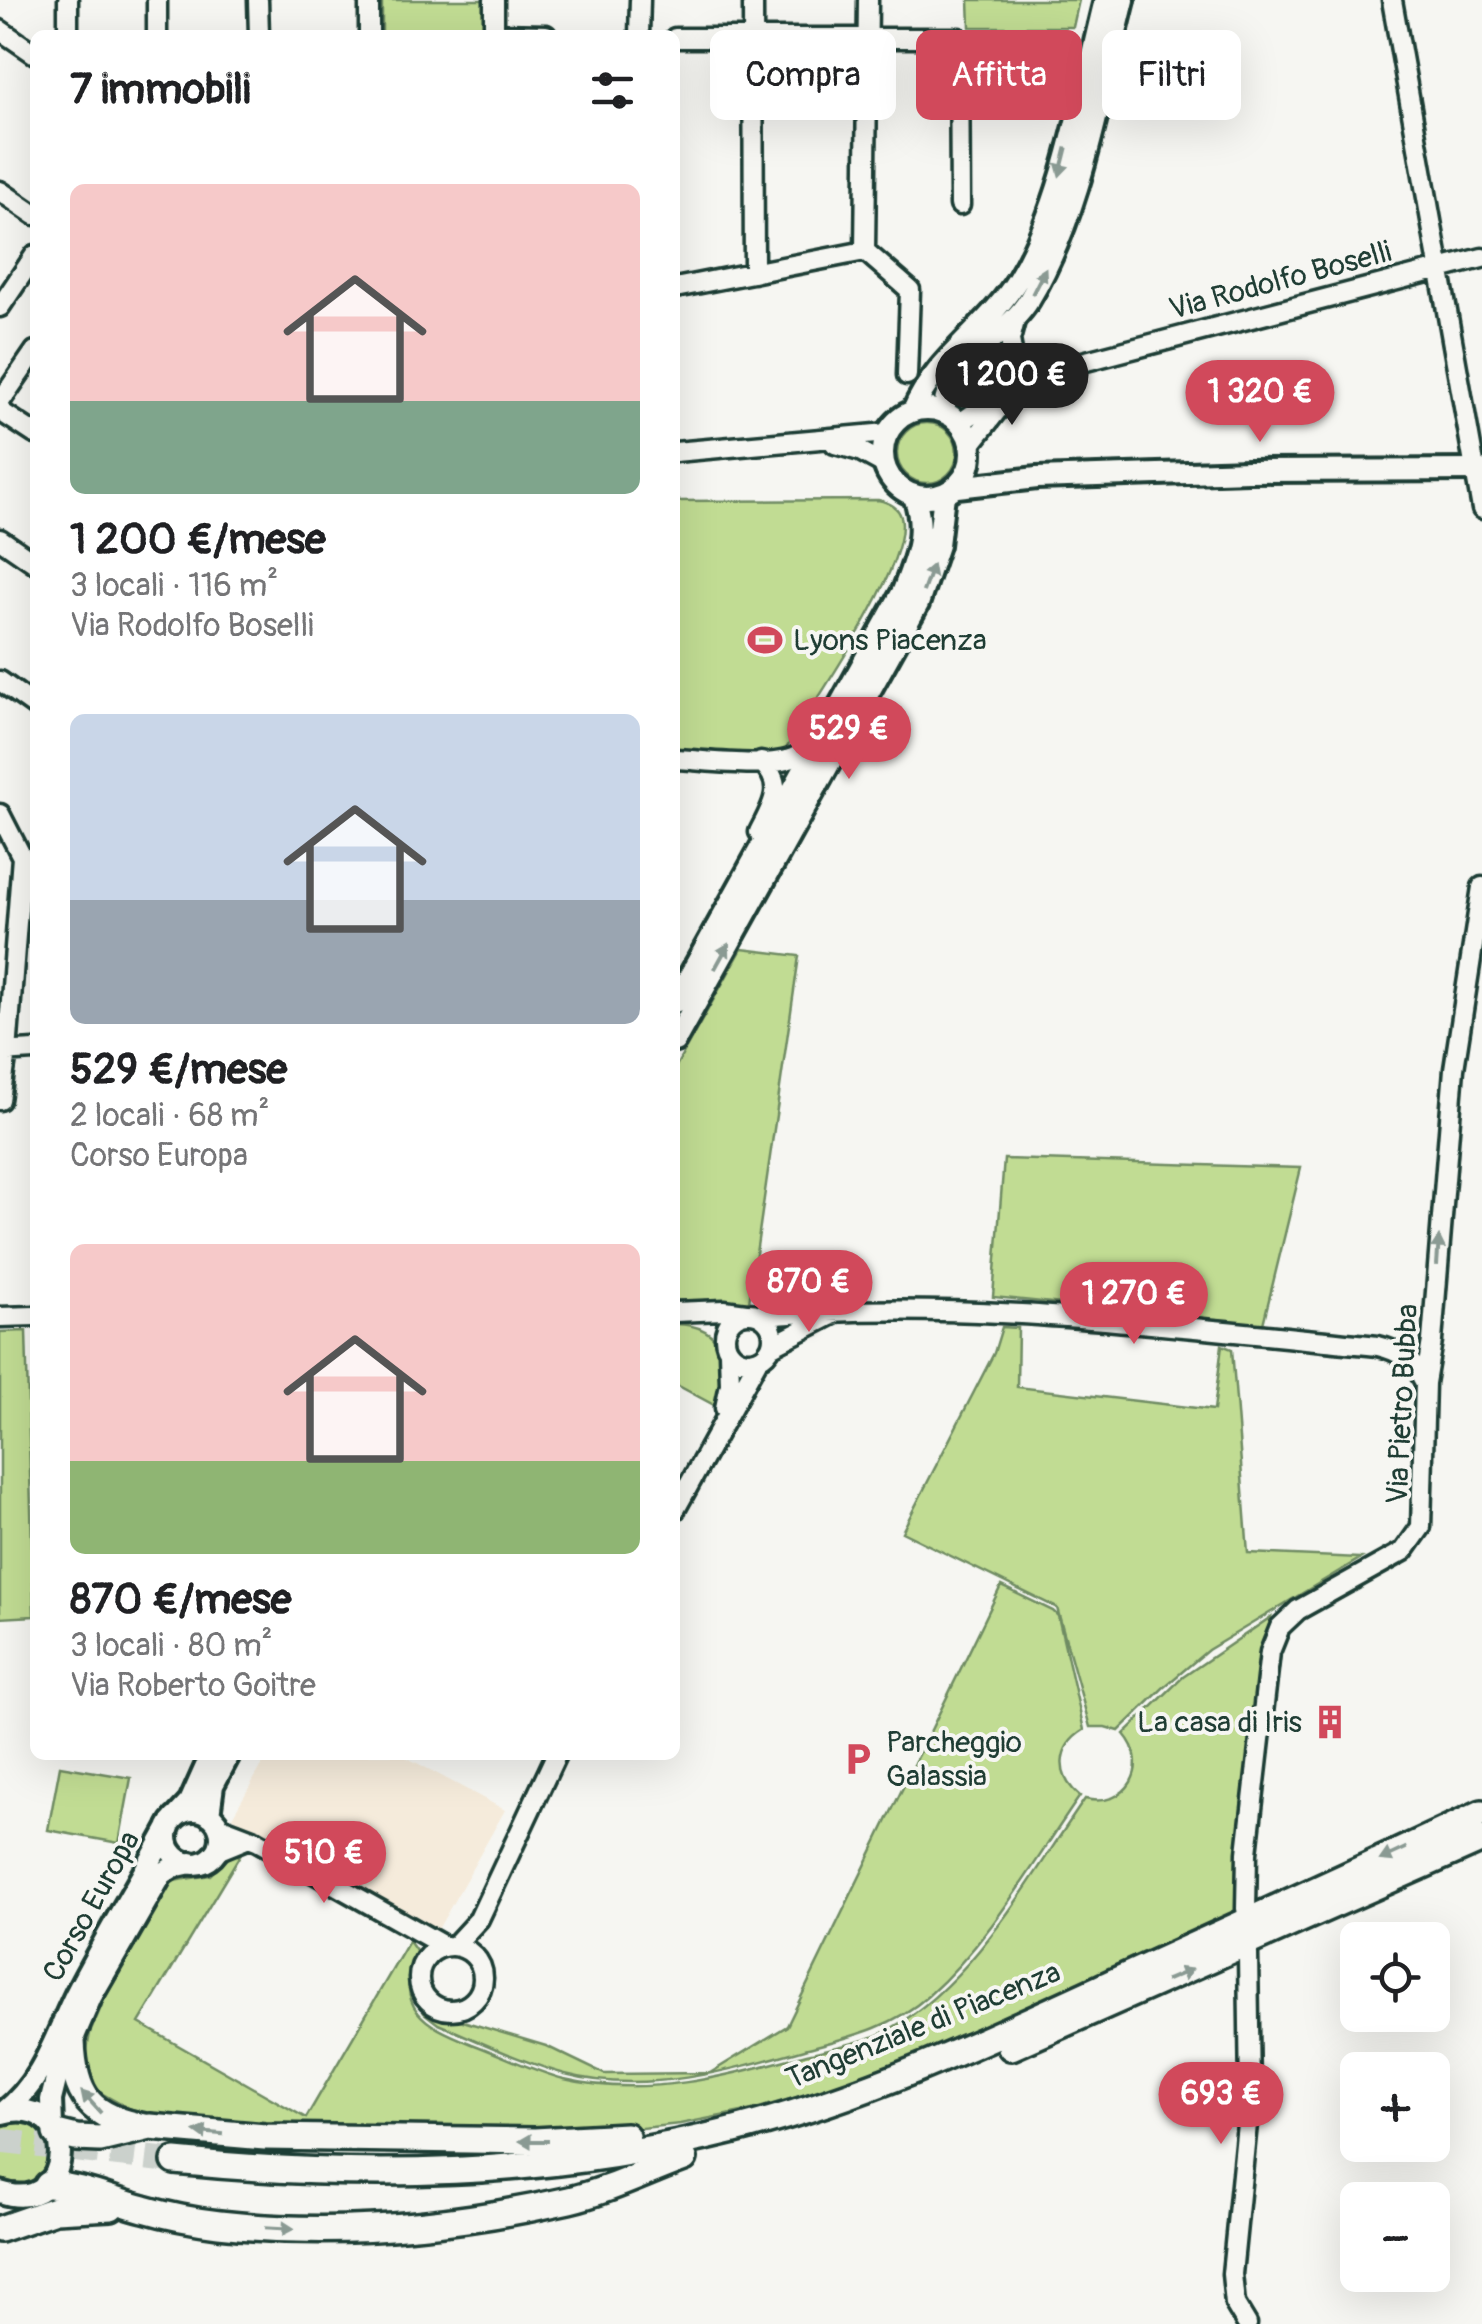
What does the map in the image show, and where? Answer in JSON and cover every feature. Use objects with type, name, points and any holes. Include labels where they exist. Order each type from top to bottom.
[{"type":"highway","name":"Tangenziale di Piacenza","points":[[1482,1813],[965,2050],[804,2110],[677,2143],[562,2162],[451,2172],[361,2174],[174,2169],[242,2184],[364,2191],[456,2189],[684,2158],[809,2125],[908,2090],[1248,1945],[1482,1838]]},
{"type":"highway","points":[[72,2041],[76,2078],[86,2100],[104,2116],[150,2128],[265,2138],[594,2140],[804,2110]]},
{"type":"highway","points":[[54,2130],[76,2138],[100,2139],[150,2128]]},
{"type":"highway","points":[[48,2185],[217,2224],[288,2229],[377,2228],[457,2221],[572,2199],[684,2158]]},
{"type":"highway","points":[[0,2229],[55,2210],[89,2206],[146,2210]]},
{"type":"main road","points":[[913,411],[931,376],[1006,298],[1035,248],[1054,200],[1105,0]]},
{"type":"main road","points":[[1124,0],[1065,222],[1028,301],[954,377],[946,393],[952,418],[971,452],[999,475],[1038,478],[1292,469],[1479,469]]},
{"type":"main road","points":[[952,418],[935,410],[913,411],[902,416],[887,433],[884,464],[900,490],[914,496],[1038,478]]},
{"type":"main road","name":"Via Rodolfo Boselli","points":[[951,491],[971,452]]},
{"type":"main road","points":[[680,1032],[918,604],[935,558],[951,491]]},
{"type":"main road","points":[[680,993],[890,617],[912,567],[922,527],[914,496]]},
{"type":"main road","name":"Corso Europa","points":[[2,2113],[26,2092],[40,2071],[75,1996],[173,1822],[190,1802],[209,1760]]},
{"type":"main road","points":[[214,1820],[194,1810],[173,1822],[172,1852],[191,1864],[206,1860],[217,1850],[220,1843],[214,1820],[213,1785],[226,1760]]},
{"type":"main road","name":"Corso Europa","points":[[48,2185],[61,2160],[54,2130],[54,2089],[72,2041],[102,1974],[156,1882],[172,1867],[191,1864]]},
{"type":"main road","points":[[2,2113],[35,2113],[54,2130]]},
{"type":"main road","points":[[5,2198],[38,2192],[48,2185]]},
{"type":"street","points":[[68,0],[68,30]]},
{"type":"street","points":[[157,0],[157,30]]},
{"type":"street","points":[[258,0],[259,30]]},
{"type":"street","points":[[369,0],[369,30]]},
{"type":"street","points":[[494,0],[494,30]]},
{"type":"street","points":[[639,30],[640,0]]},
{"type":"street","points":[[753,0],[753,30]]},
{"type":"street","points":[[867,30],[868,0]]},
{"type":"street","points":[[1392,0],[1440,269],[1473,394],[1482,509]]},
{"type":"street","points":[[0,30],[30,51]]},
{"type":"street","points":[[680,38],[710,39]]},
{"type":"street","points":[[896,39],[959,38],[960,204]]},
{"type":"street","points":[[753,120],[754,273]]},
{"type":"street","points":[[866,120],[865,251],[910,290],[907,375]]},
{"type":"street","points":[[0,191],[30,212]]},
{"type":"street","points":[[680,287],[865,251]]},
{"type":"street","name":"Via Rodolfo Boselli","points":[[952,418],[1044,372],[1482,258]]},
{"type":"street","points":[[0,307],[30,262]]},
{"type":"street","points":[[1016,317],[1010,340],[1014,362],[1025,370],[1044,372]]},
{"type":"street","points":[[0,402],[30,358]]},
{"type":"street","name":"Via Rodolfo Boselli","points":[[971,452],[1021,382]]},
{"type":"street","points":[[0,411],[30,431]]},
{"type":"street","points":[[680,452],[887,433]]},
{"type":"street","points":[[810,440],[853,448],[884,464]]},
{"type":"street","points":[[0,539],[30,560]]},
{"type":"street","points":[[0,681],[30,702]]},
{"type":"street","points":[[680,758],[761,762],[800,754],[827,710],[843,702]]},
{"type":"street","points":[[745,877],[748,851],[777,793],[776,780],[761,762]]},
{"type":"street","points":[[0,814],[22,857],[0,1100]]},
{"type":"street","name":"Via Pietro Bubba","points":[[1246,1909],[1246,1853],[1270,1652],[1280,1627],[1298,1610],[1404,1550],[1416,1536],[1424,1515],[1425,1383],[1432,1341],[1454,1069],[1482,887]]},
{"type":"street","points":[[4,1052],[30,1050]]},
{"type":"street","points":[[680,1500],[758,1360],[772,1346],[818,1320],[854,1309]]},
{"type":"street","points":[[721,1422],[730,1384],[727,1342],[733,1319],[854,1309],[984,1310],[1378,1346],[1402,1354],[1425,1383]]},
{"type":"street","points":[[680,1312],[724,1310],[754,1315],[770,1326],[772,1346]]},
{"type":"street","points":[[680,1313],[704,1319],[742,1361],[758,1360]]},
{"type":"street","points":[[0,1317],[30,1316]]},
{"type":"street","points":[[479,1919],[450,1946],[426,1956],[418,1974],[422,1994],[437,2007],[447,2010],[468,2005],[482,1988],[484,1976],[475,1956],[479,1919],[554,1760]]},
{"type":"street","points":[[214,1820],[417,1932],[475,1956]]},
{"type":"street","points":[[217,1850],[250,1838]]},
{"type":"street","points":[[417,1932],[426,1956]]},
{"type":"street","points":[[1247,2324],[1236,2304],[1232,2274],[1250,2094],[1248,1954]]},
{"type":"shaded area","points":[[265,1760],[411,1760],[505,1810],[436,1933],[232,1817]]},
{"type":"green space","points":[[382,0],[484,0],[483,30],[382,30]]},
{"type":"green space","points":[[969,0],[1079,0],[1073,27],[970,27]]},
{"type":"green space","points":[[927,423],[949,431],[957,453],[949,475],[927,483],[905,475],[897,453],[905,431]]},
{"type":"green space","name":"Lyons Piacenza","points":[[878,500],[892,505],[901,517],[900,539],[876,601],[782,755],[680,752],[680,501]]},
{"type":"green space","points":[[742,949],[799,956],[749,1302],[680,1300],[680,1059]]},
{"type":"green space","points":[[1004,1159],[1301,1168],[1263,1324],[993,1297]]},
{"type":"green space","points":[[680,1325],[706,1331],[721,1350],[723,1376],[714,1405],[680,1387]]},
{"type":"green space","points":[[1002,1327],[1018,1328],[1017,1387],[1214,1410],[1222,1345],[1232,1349],[1248,1553],[1361,1558],[1208,1650],[1119,1731],[1090,1727],[1057,1608],[902,1532],[994,1353]]},
{"type":"green space","points":[[26,1331],[30,1616],[0,1618],[0,1332]]},
{"type":"green space","points":[[1001,1586],[1058,1616],[1084,1730],[1068,1745],[1063,1771],[1080,1796],[991,1926],[950,1974],[914,2007],[870,2030],[747,2065],[716,2072],[686,2078],[625,2082],[595,2080],[549,2069],[438,2024],[424,2013],[414,1992],[423,2006],[433,2012],[546,2046],[604,2074],[710,2073],[787,2026]]},
{"type":"green space","points":[[1271,1617],[1262,1652],[1240,1914],[1033,2011],[828,2088],[752,2110],[680,2124],[584,2134],[305,2128],[158,2117],[128,2108],[93,2084],[85,2061],[90,2033],[104,2000],[166,1890],[173,1881],[210,1875],[234,1851],[243,1850],[139,2023],[306,2118],[409,1941],[416,1951],[410,1971],[411,2001],[427,2021],[454,2037],[564,2079],[624,2086],[685,2082],[745,2071],[880,2034],[920,2009],[974,1956],[1085,1799],[1113,1798],[1131,1782],[1136,1759],[1124,1734],[1183,1677]]},
{"type":"green space","points":[[60,1766],[131,1778],[119,1843],[48,1830]]},
{"type":"green space","points":[[23,2121],[47,2141],[49,2165],[32,2183],[17,2185],[0,2181],[0,2127]]},
{"type":"tunnel","points":[[0,2141],[175,2161]]},
{"type":"place","name":"Lyons Piacenza","points":[[765,640]]},
{"type":"place","name":"La casa di Iris","points":[[1330,1722]]},
{"type":"place","name":"Parcheggio Galassia","points":[[858,1759]]}]
